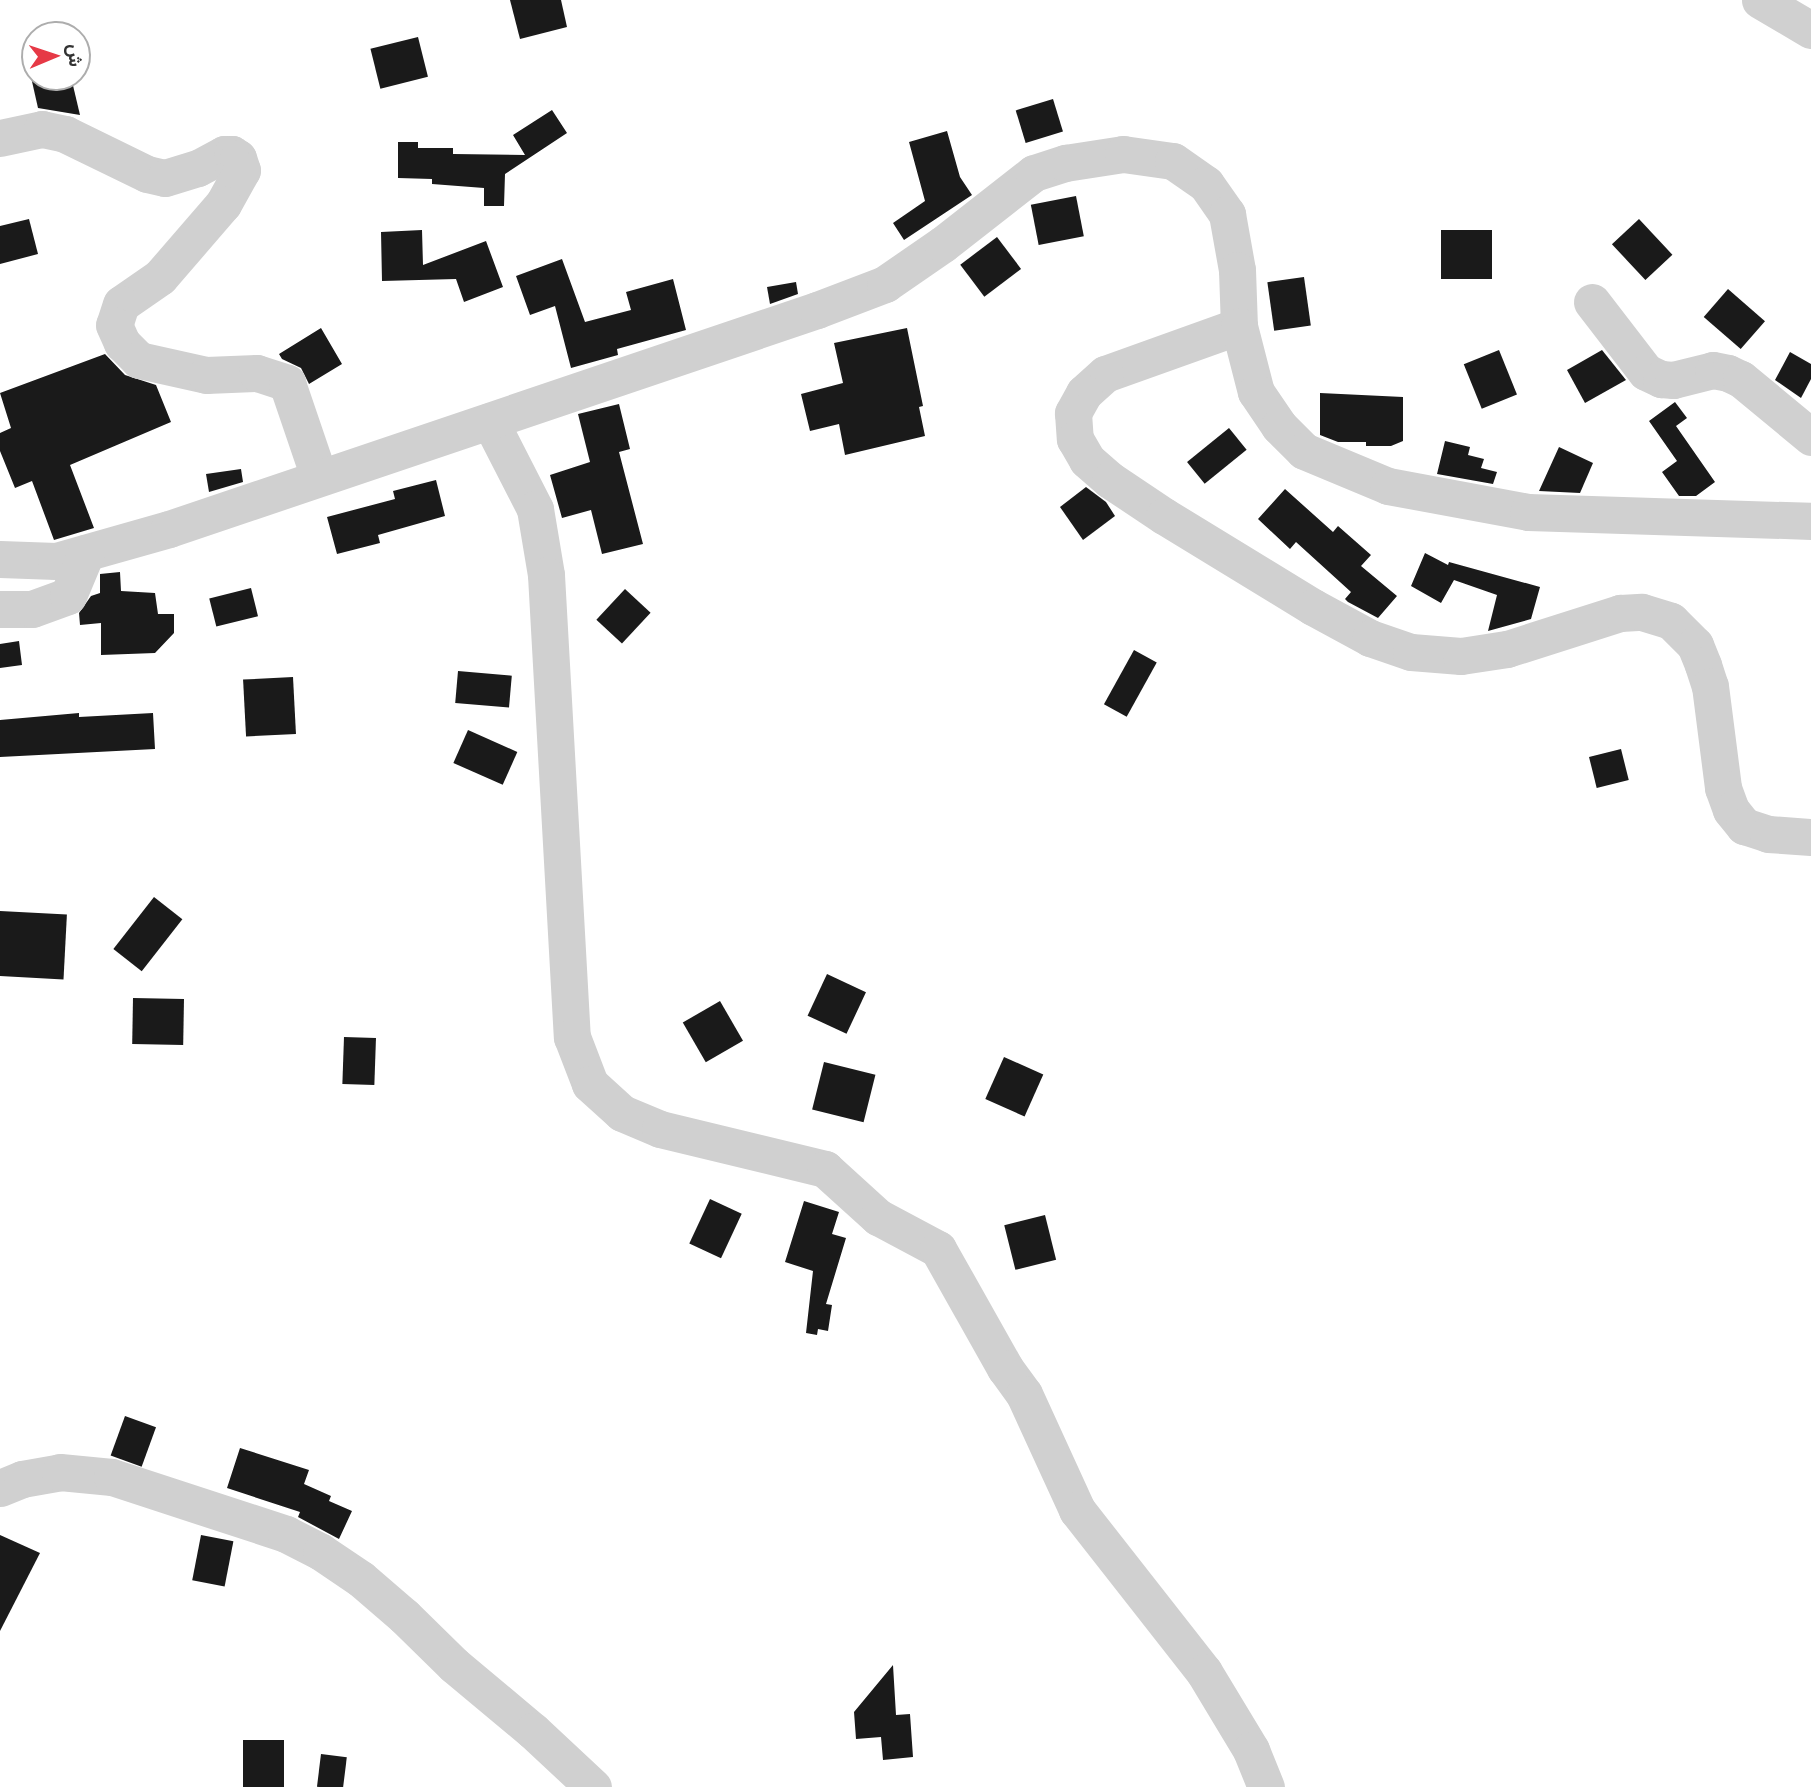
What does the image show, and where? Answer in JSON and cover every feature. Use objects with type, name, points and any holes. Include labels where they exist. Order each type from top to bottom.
[{"type":"street","points":[[1760,0],[1811,30]]},
{"type":"street","points":[[0,138],[42,130],[65,134],[147,174],[164,178],[198,168],[224,154],[232,154],[238,158],[242,170],[223,204],[160,276],[121,304],[114,325],[122,343],[139,360],[206,375],[257,373],[287,383],[319,477]]},
{"type":"street","points":[[0,559],[56,561],[169,529],[817,310],[885,284],[943,244],[1034,173],[1065,163],[1123,154],[1173,161],[1206,184],[1227,214],[1237,270],[1239,326],[1256,392],[1279,426],[1304,451],[1388,486],[1528,512],[1811,522]]},
{"type":"street","points":[[1592,302],[1646,372],[1673,380],[1713,370],[1735,376],[1811,437]]},
{"type":"street","points":[[1239,326],[1105,374],[1084,393],[1073,413],[1075,439],[1087,460],[1110,480],[1164,516],[1313,607],[1370,638],[1411,652],[1461,656],[1507,649],[1620,613],[1642,612],[1671,621],[1695,645],[1710,686],[1724,788],[1731,810],[1744,826],[1768,834],[1811,837]]},
{"type":"street","points":[[490,421],[535,509],[547,575],[572,1037],[590,1084],[622,1113],[660,1129],[825,1169],[878,1217],[938,1249],[1005,1368],[1024,1394],[1077,1510],[1204,1672],[1251,1749],[1266,1787]]},
{"type":"street","points":[[0,610],[32,609],[68,596],[86,553]]},
{"type":"street","points":[[0,1488],[22,1479],[61,1472],[112,1477],[286,1534],[321,1552],[361,1579],[593,1787]]},
{"type":"building","points":[[510,0],[561,0],[567,27],[520,39]]},
{"type":"building","points":[[418,37],[428,77],[380,89],[370,49]]},
{"type":"building","points":[[34,91],[74,91],[80,115],[38,108]]},
{"type":"building","points":[[1053,99],[1063,132],[1026,143],[1016,110]]},
{"type":"building","points":[[552,110],[567,133],[505,174],[504,206],[484,206],[484,188],[432,184],[432,179],[398,178],[398,142],[418,142],[418,148],[453,148],[453,154],[525,155],[513,135]]},
{"type":"building","points":[[947,131],[960,177],[972,195],[904,240],[893,223],[925,201],[909,142]]},
{"type":"building","points":[[1076,196],[1084,236],[1039,245],[1031,205]]},
{"type":"building","points":[[29,219],[38,254],[0,264],[0,226]]},
{"type":"building","points":[[1639,219],[1672,255],[1645,280],[1612,244]]},
{"type":"building","points":[[422,230],[423,265],[486,241],[503,287],[464,302],[456,279],[382,281],[381,232]]},
{"type":"building","points":[[1441,230],[1492,230],[1492,279],[1441,279]]},
{"type":"building","points":[[997,237],[1021,269],[984,297],[960,265]]},
{"type":"building","points":[[562,259],[585,322],[631,310],[626,292],[673,279],[686,330],[617,349],[618,355],[571,368],[555,306],[530,315],[516,276]]},
{"type":"building","points":[[1304,277],[1311,326],[1274,331],[1267,282]]},
{"type":"building","points":[[796,282],[798,294],[770,304],[767,287]]},
{"type":"building","points":[[1728,289],[1765,321],[1741,349],[1704,317]]},
{"type":"building","points":[[321,328],[342,364],[309,384],[301,368],[282,359],[279,354]]},
{"type":"building","points":[[907,328],[923,406],[919,407],[925,436],[845,455],[839,424],[810,431],[801,394],[843,383],[834,343]]},
{"type":"building","points":[[1499,350],[1517,395],[1482,409],[1464,364]]},
{"type":"building","points":[[1602,350],[1626,380],[1585,403],[1567,370]]},
{"type":"building","points":[[1790,352],[1811,364],[1811,379],[1801,398],[1775,380]]},
{"type":"building","points":[[105,354],[125,375],[156,385],[171,422],[70,465],[94,528],[54,540],[32,481],[15,488],[0,451],[0,433],[11,428],[0,393]]},
{"type":"building","points":[[1320,393],[1403,397],[1403,441],[1391,446],[1366,446],[1366,442],[1338,442],[1320,435]]},
{"type":"building","points":[[1675,402],[1687,418],[1676,426],[1715,482],[1696,496],[1679,496],[1662,472],[1677,461],[1649,421]]},
{"type":"building","points":[[619,404],[630,449],[619,452],[643,544],[602,554],[591,510],[562,518],[550,475],[590,462],[578,414]]},
{"type":"building","points":[[1229,428],[1247,450],[1205,484],[1187,462]]},
{"type":"building","points":[[1445,441],[1470,447],[1468,455],[1484,459],[1481,468],[1497,472],[1493,484],[1437,474]]},
{"type":"building","points":[[1559,447],[1593,463],[1580,493],[1539,491]]},
{"type":"building","points":[[241,469],[243,482],[209,492],[206,474]]},
{"type":"building","points":[[436,480],[445,516],[378,535],[380,543],[337,554],[327,517],[395,499],[393,491]]},
{"type":"building","points":[[1086,487],[1106,502],[1115,516],[1083,540],[1060,507]]},
{"type":"building","points":[[1285,489],[1333,532],[1338,526],[1371,555],[1361,566],[1397,596],[1378,618],[1348,602],[1345,599],[1351,592],[1296,542],[1290,549],[1258,519]]},
{"type":"building","points":[[1425,553],[1448,565],[1449,562],[1540,587],[1531,619],[1488,631],[1497,595],[1454,580],[1441,603],[1411,586]]},
{"type":"building","points":[[120,572],[121,591],[155,593],[158,614],[174,614],[174,633],[155,653],[101,655],[101,623],[80,625],[79,613],[91,596],[100,593],[100,574]]},
{"type":"building","points":[[251,588],[258,616],[216,627],[209,598]]},
{"type":"building","points":[[625,589],[651,613],[622,644],[596,620]]},
{"type":"building","points":[[19,641],[22,665],[0,668],[0,644]]},
{"type":"building","points":[[1134,650],[1157,663],[1127,717],[1104,704]]},
{"type":"building","points":[[458,671],[512,676],[509,708],[455,703]]},
{"type":"building","points":[[293,677],[296,734],[246,737],[243,680]]},
{"type":"building","points":[[79,713],[79,717],[153,713],[155,749],[0,757],[0,720]]},
{"type":"building","points":[[468,730],[517,752],[503,785],[453,763]]},
{"type":"building","points":[[1621,749],[1629,780],[1597,788],[1589,757]]},
{"type":"building","points":[[154,897],[182,919],[142,971],[113,949]]},
{"type":"building","points":[[0,911],[67,915],[64,979],[0,976]]},
{"type":"building","points":[[827,974],[866,992],[847,1034],[808,1016]]},
{"type":"building","points":[[133,998],[184,999],[183,1045],[132,1044]]},
{"type":"building","points":[[720,1001],[743,1041],[706,1062],[683,1022]]},
{"type":"building","points":[[344,1037],[376,1038],[374,1085],[342,1084]]},
{"type":"building","points":[[1004,1057],[1043,1074],[1025,1117],[985,1099]]},
{"type":"building","points":[[824,1062],[875,1075],[864,1122],[812,1110]]},
{"type":"building","points":[[710,1199],[742,1214],[721,1258],[689,1243]]},
{"type":"building","points":[[804,1201],[839,1212],[832,1234],[846,1238],[826,1304],[832,1305],[828,1331],[818,1329],[817,1335],[806,1333],[813,1271],[785,1262]]},
{"type":"building","points":[[1045,1215],[1056,1260],[1015,1270],[1004,1225]]},
{"type":"building","points":[[125,1416],[156,1427],[142,1467],[111,1455]]},
{"type":"building","points":[[240,1448],[309,1470],[304,1484],[331,1496],[329,1501],[352,1511],[339,1539],[298,1517],[300,1512],[227,1488]]},
{"type":"building","points":[[0,1535],[40,1553],[0,1631]]},
{"type":"building","points":[[201,1535],[233,1541],[225,1586],[192,1580]]},
{"type":"building","points":[[893,1665],[896,1715],[910,1714],[913,1757],[883,1760],[881,1737],[856,1739],[854,1712]]},
{"type":"building","points":[[243,1740],[284,1740],[284,1787],[243,1787]]},
{"type":"building","points":[[321,1754],[347,1757],[343,1787],[317,1787]]}]
